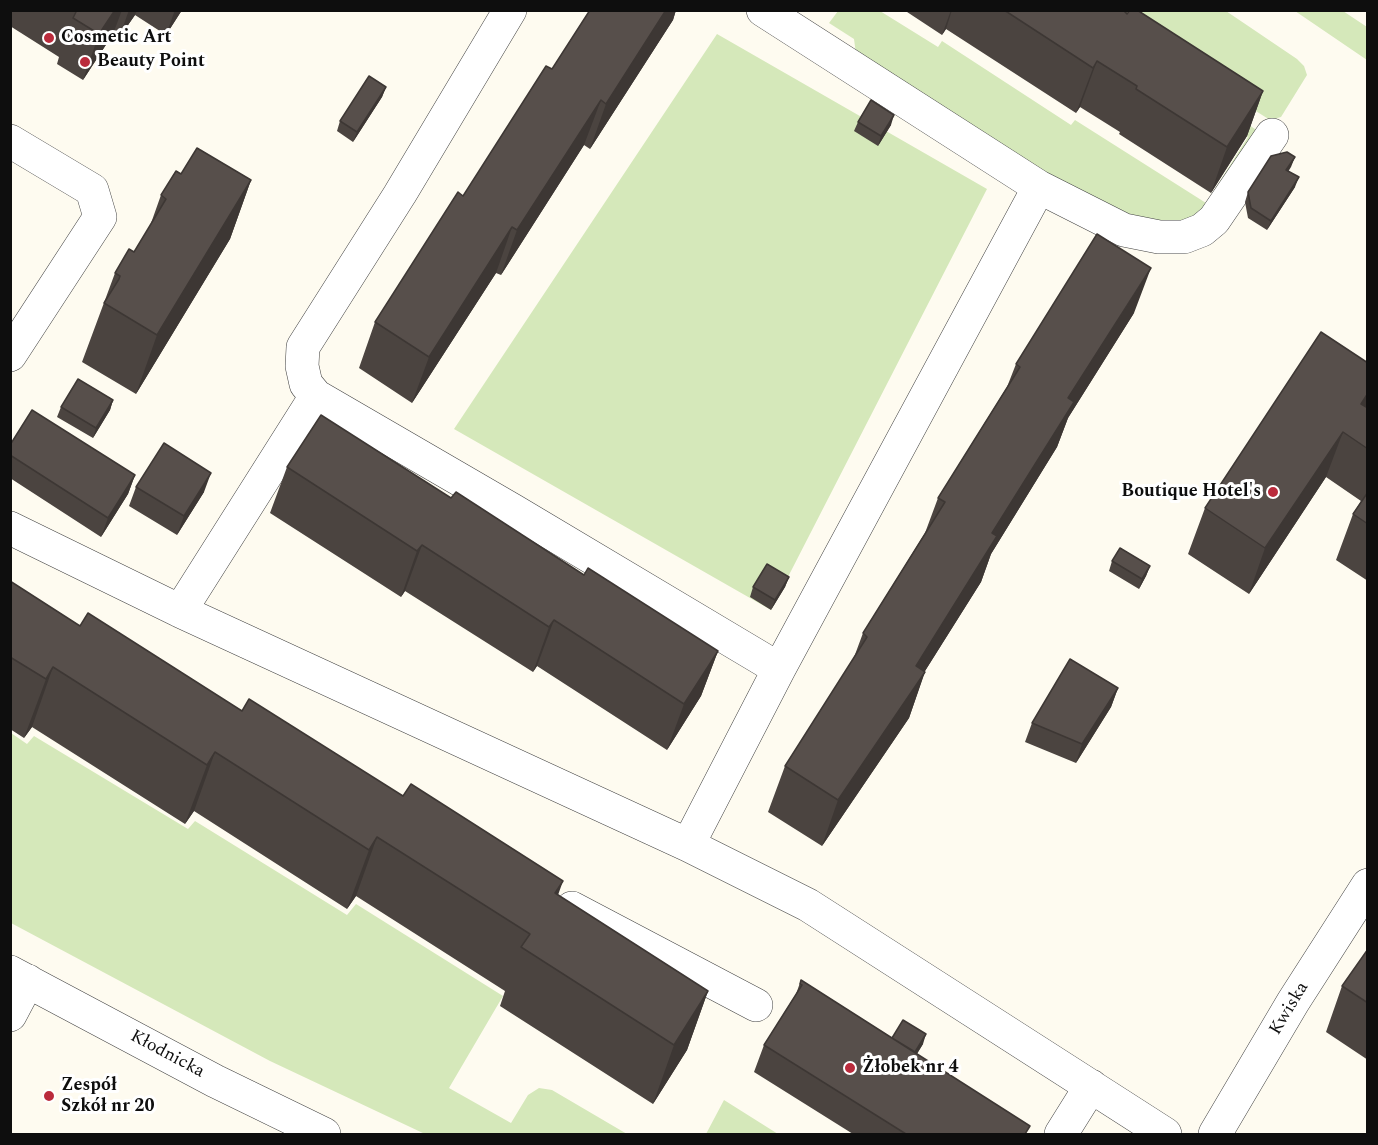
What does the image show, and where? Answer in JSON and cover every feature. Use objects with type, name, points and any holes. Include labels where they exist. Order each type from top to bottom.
[{"type":"street","points":[[510,10],[406,184],[303,348],[302,366],[306,384],[316,396],[779,669]]},
{"type":"street","points":[[763,10],[1039,187],[1124,230],[1159,237],[1184,237],[1202,230],[1214,220],[1272,135]]},
{"type":"street","points":[[10,141],[92,190],[100,217],[10,355]]},
{"type":"street","points":[[688,845],[779,669],[1039,187]]},
{"type":"street","points":[[180,611],[316,396]]},
{"type":"street","points":[[10,528],[180,611],[688,845],[808,905],[1166,1134]]},
{"type":"street","name":"Kwiska","points":[[1215,1134],[1293,1002],[1368,885]]},
{"type":"street","points":[[541,893],[756,1005]]},
{"type":"street","points":[[10,1015],[19,977]]},
{"type":"street","name":"Kłodnicka","points":[[19,977],[215,1081],[324,1134]]},
{"type":"street","points":[[1061,1134],[1091,1086]]},
{"type":"green space","points":[[838,11],[880,11],[938,47],[942,41],[1071,125],[1075,120],[1206,203],[1248,137],[1219,117],[1225,109],[1261,133],[1228,195],[1184,225],[1128,227],[856,54],[854,39],[829,23]]},
{"type":"green space","points":[[1098,11],[1226,11],[1297,59],[1304,66],[1307,75],[1281,117],[1270,120]]},
{"type":"green space","points":[[1295,11],[1343,11],[1367,27],[1367,60]]},
{"type":"green space","points":[[717,34],[987,189],[771,610],[454,429]]},
{"type":"green space","points":[[11,733],[27,744],[34,736],[188,829],[195,821],[347,915],[356,904],[503,996],[449,1088],[511,1123],[528,1095],[539,1088],[552,1090],[627,1134],[425,1134],[270,1061],[11,923]]},
{"type":"green space","points":[[724,1100],[778,1134],[706,1134]]},
{"type":"building","points":[[74,10],[115,10],[99,34],[73,18],[76,12]]},
{"type":"building","points":[[590,10],[666,10],[606,104],[601,100],[517,230],[512,227],[429,357],[375,322],[458,192],[463,196],[546,66],[552,69]]},
{"type":"building","points":[[1004,10],[1123,10],[1127,14],[1130,10],[1137,10],[1263,91],[1227,147],[1136,89],[1137,86],[1097,61],[1093,68]]},
{"type":"building","points":[[369,76],[386,87],[357,132],[340,121]]},
{"type":"building","points":[[871,100],[894,115],[881,136],[858,122]]},
{"type":"building","points":[[197,148],[251,180],[157,335],[104,303],[119,279],[120,276],[115,273],[129,249],[134,252],[166,199],[161,195],[176,171],[181,174]]},
{"type":"building","points":[[1287,152],[1295,157],[1286,170],[1299,177],[1271,221],[1251,208],[1248,192],[1271,156]]},
{"type":"building","points":[[1097,234],[1151,268],[1068,398],[1074,402],[992,533],[997,536],[916,666],[925,672],[838,800],[785,766],[867,637],[863,633],[945,502],[938,498],[1020,367],[1016,364]]},
{"type":"building","name":"Boutique Hotel's","points":[[1321,332],[1368,363],[1368,393],[1361,404],[1368,408],[1368,449],[1343,432],[1265,548],[1205,508]]},
{"type":"building","points":[[78,379],[113,400],[96,428],[61,407]]},
{"type":"building","points":[[32,410],[135,475],[108,518],[10,455],[10,445]]},
{"type":"building","points":[[321,415],[451,498],[456,492],[584,575],[588,568],[718,651],[684,704],[554,620],[549,627],[422,545],[417,551],[287,467]]},
{"type":"building","points":[[164,443],[211,473],[184,516],[136,487]]},
{"type":"building","points":[[1368,492],[1368,524],[1353,514]]},
{"type":"building","points":[[1120,548],[1150,566],[1142,579],[1112,561]]},
{"type":"building","points":[[767,564],[789,577],[775,600],[753,587]]},
{"type":"building","points":[[10,581],[80,626],[88,613],[242,711],[249,699],[403,796],[411,784],[563,881],[555,893],[708,991],[674,1045],[521,947],[530,934],[377,837],[369,850],[215,752],[207,765],[53,667],[46,679],[10,657]]},
{"type":"building","points":[[1070,659],[1118,688],[1082,744],[1032,723]]},
{"type":"building","points":[[1368,949],[1368,1003],[1342,986]]},
{"type":"building","points":[[801,980],[1030,1126],[1025,1134],[906,1134],[764,1045],[802,985]]},
{"type":"building","points":[[903,1020],[926,1034],[915,1052],[892,1038]]},
{"type":"place","name":"Cosmetic Art","points":[[49,38]]},
{"type":"place","name":"Beauty Point","points":[[85,62]]},
{"type":"place","name":"Boutique Hotel's","points":[[1273,492]]},
{"type":"place","name":"Żłobek nr 4","points":[[850,1068]]},
{"type":"place","name":"Zespół Szkół nr 20","points":[[49,1096]]}]
